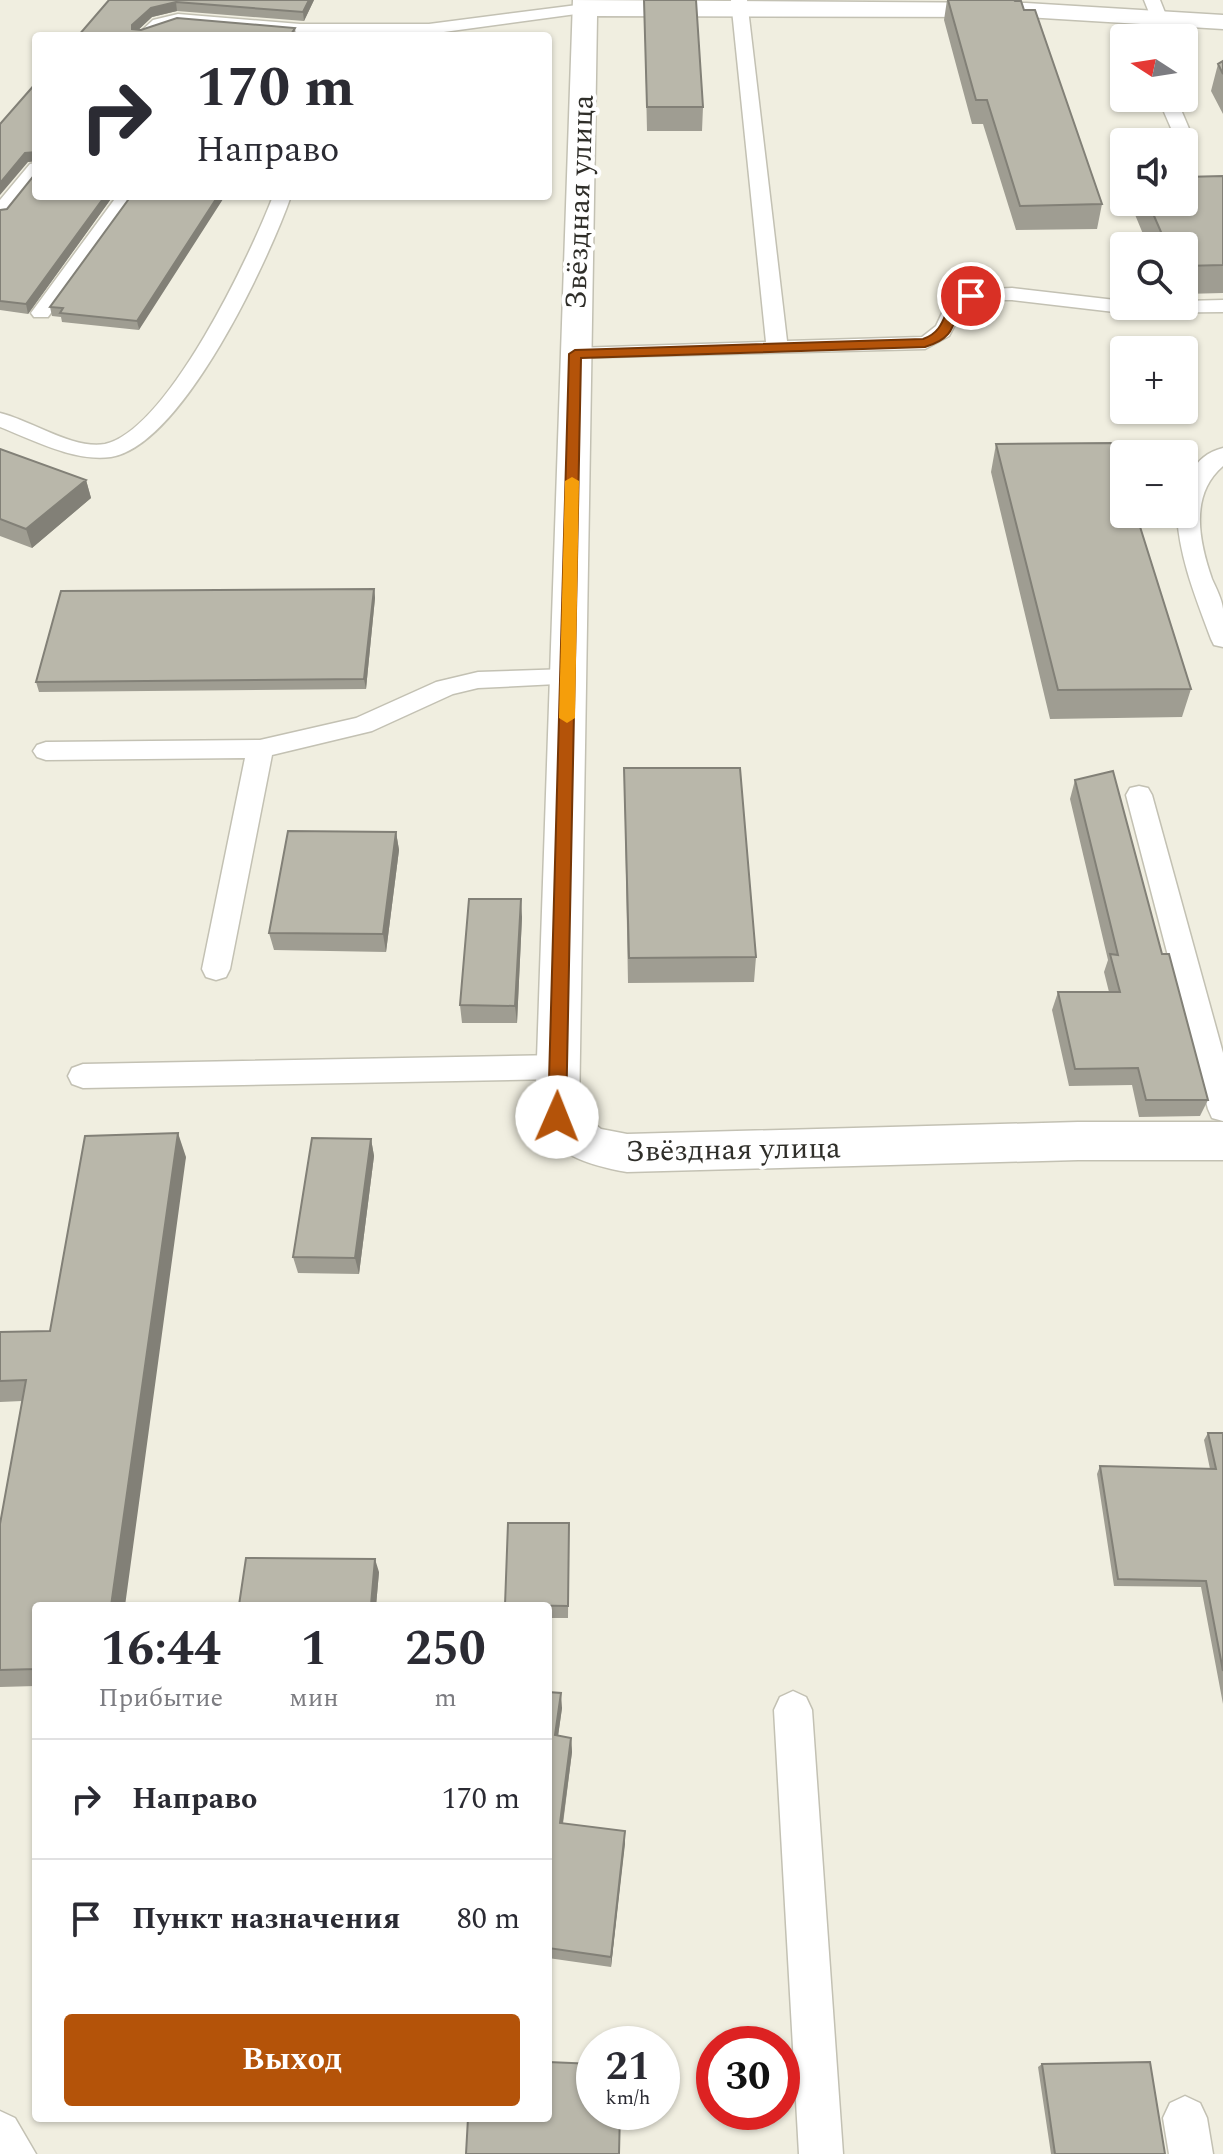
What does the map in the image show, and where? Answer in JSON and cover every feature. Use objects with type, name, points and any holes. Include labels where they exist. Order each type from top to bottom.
[{"type":"street","points":[[585,4],[1026,10],[1223,22]]},
{"type":"street","name":"Звёздная улица","points":[[585,4],[557,1117],[572,1138],[627,1153],[1078,1141],[1223,1141]]},
{"type":"lane","points":[[353,32],[457,27],[585,4]]},
{"type":"lane","points":[[740,5],[777,346]]},
{"type":"lane","points":[[147,32],[163,21],[178,19],[248,31],[290,32]]},
{"type":"lane","points":[[0,212],[32,173]]},
{"type":"lane","points":[[41,313],[124,200]]},
{"type":"lane","points":[[0,419],[94,451],[111,450],[127,444],[178,396],[196,370],[260,250],[280,200]]},
{"type":"lane","points":[[575,354],[925,343],[940,338],[956,302],[971,296],[1033,296],[1125,307],[1223,306]]},
{"type":"lane","points":[[1223,455],[1198,479],[1188,500],[1186,516],[1189,539],[1223,639]]},
{"type":"lane","points":[[46,751],[260,749],[363,725],[445,688],[478,680],[568,677]]},
{"type":"lane","points":[[216,969],[260,749]]},
{"type":"lane","points":[[1139,795],[1223,1109]]},
{"type":"lane","points":[[83,1076],[558,1067]]},
{"type":"lane","points":[[793,1710],[821,2154]]},
{"type":"lane","points":[[0,2133],[14,2154]]},
{"type":"building","points":[[109,0],[309,0],[303,12],[176,2],[151,8],[132,25],[132,29],[141,30],[177,18],[295,28],[292,32],[81,32]]},
{"type":"building","points":[[644,0],[696,0],[703,107],[647,107]]},
{"type":"building","points":[[948,0],[1014,0],[1021,1],[1024,10],[1035,10],[1102,204],[1020,206],[987,100],[976,100]]},
{"type":"building","points":[[32,88],[32,152],[25,153],[0,183],[0,124]]},
{"type":"building","points":[[1223,176],[1223,265],[1198,266],[1198,232],[1161,232],[1154,216],[1198,216],[1198,177]]},
{"type":"building","points":[[32,178],[32,200],[102,200],[26,304],[0,301],[0,210],[7,209]]},
{"type":"building","points":[[128,200],[215,200],[137,321],[60,313],[63,308],[50,307]]},
{"type":"building","points":[[1110,443],[1110,528],[1140,528],[1191,689],[1058,690],[996,444]]},
{"type":"building","points":[[0,449],[86,480],[26,529],[0,519]]},
{"type":"building","points":[[374,589],[364,679],[36,682],[61,591]]},
{"type":"building","points":[[624,768],[740,768],[756,957],[629,958]]},
{"type":"building","points":[[1113,771],[1162,954],[1169,954],[1208,1100],[1146,1100],[1138,1068],[1075,1069],[1058,992],[1120,992],[1110,954],[1118,955],[1075,780]]},
{"type":"building","points":[[288,831],[396,832],[383,934],[269,933]]},
{"type":"building","points":[[469,899],[521,899],[515,1006],[460,1005]]},
{"type":"building","points":[[178,1133],[112,1602],[32,1602],[32,1669],[0,1670],[0,1524],[26,1380],[0,1381],[0,1332],[50,1331],[85,1136]]},
{"type":"building","points":[[312,1138],[371,1139],[355,1258],[293,1257]]},
{"type":"building","points":[[1208,1433],[1223,1433],[1223,1671],[1206,1581],[1118,1579],[1100,1466],[1216,1469]]},
{"type":"building","points":[[508,1523],[569,1523],[568,1606],[552,1606],[552,1602],[505,1602]]},
{"type":"building","points":[[246,1558],[375,1559],[371,1602],[239,1602]]},
{"type":"building","points":[[552,1692],[561,1693],[555,1735],[571,1738],[560,1823],[625,1831],[611,1957],[552,1949]]},
{"type":"building","points":[[552,2062],[576,2063],[576,2130],[620,2130],[619,2154],[466,2154],[468,2122],[552,2122]]},
{"type":"building","points":[[1150,2062],[1165,2154],[1055,2154],[1042,2064]]},
{"type":"slow traffic","points":[[567,718],[572,481]]},
{"type":"route","points":[[557,1117],[575,354],[925,343],[940,338],[956,302],[971,296]]}]
